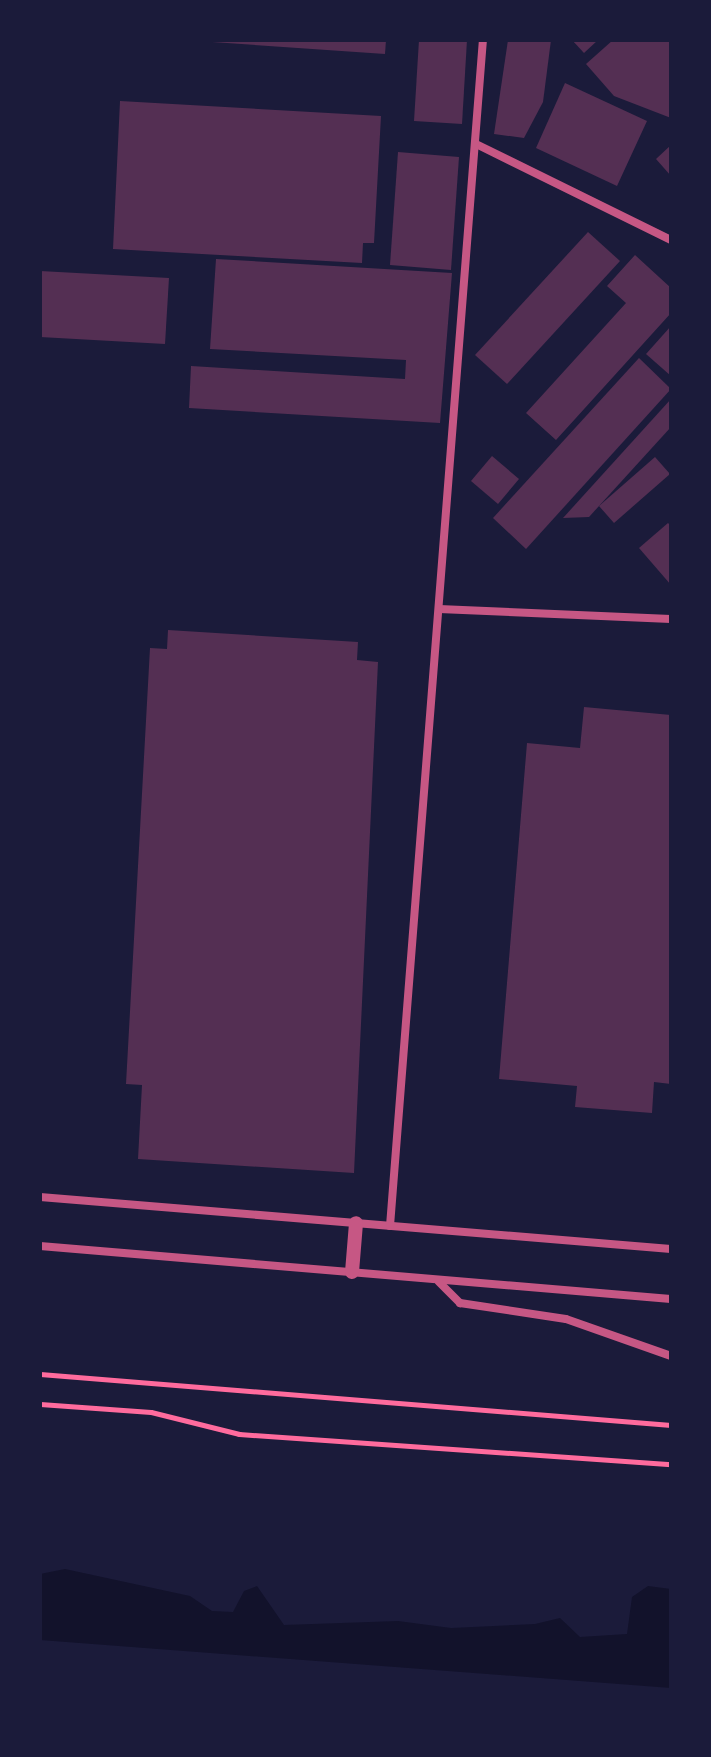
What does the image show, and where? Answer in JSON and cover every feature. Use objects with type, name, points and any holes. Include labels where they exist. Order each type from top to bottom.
[{"type":"street","points":[[390,1226],[483,40]]},
{"type":"street","points":[[476,144],[671,240]]},
{"type":"street","points":[[439,609],[671,619]]},
{"type":"street","points":[[40,1197],[671,1249]]},
{"type":"street","points":[[352,1272],[356,1223]]},
{"type":"street","points":[[40,1246],[439,1282],[671,1299]]},
{"type":"street","points":[[439,1282],[460,1303],[566,1319],[671,1356]]},
{"type":"path","points":[[40,1374],[671,1425]]},
{"type":"path","points":[[40,1404],[151,1412],[239,1434],[671,1464]]},
{"type":"shaded area","points":[[65,1569],[190,1596],[212,1611],[233,1612],[244,1591],[257,1586],[284,1625],[398,1621],[451,1628],[535,1624],[560,1618],[580,1637],[627,1634],[632,1597],[648,1586],[671,1589],[671,1688],[40,1640],[40,1574]]},
{"type":"building","points":[[183,40],[386,40],[385,54]]},
{"type":"building","points":[[419,40],[467,40],[462,124],[414,121]]},
{"type":"building","points":[[508,40],[551,40],[543,102],[524,138],[494,134]]},
{"type":"building","points":[[572,40],[598,40],[584,53]]},
{"type":"building","points":[[613,40],[671,40],[671,118],[614,96],[586,64]]},
{"type":"building","points":[[565,83],[647,121],[617,186],[536,148]]},
{"type":"building","points":[[120,101],[381,116],[374,243],[363,243],[362,263],[113,249]]},
{"type":"building","points":[[671,145],[671,176],[656,159]]},
{"type":"building","points":[[398,152],[459,157],[451,270],[390,265]]},
{"type":"building","points":[[588,232],[620,261],[507,384],[475,355]]},
{"type":"building","points":[[635,255],[671,288],[671,313],[556,440],[526,413],[626,303],[607,286]]},
{"type":"building","points":[[216,259],[452,273],[440,423],[189,408],[191,366],[405,379],[406,360],[210,349]]},
{"type":"building","points":[[40,271],[169,278],[165,344],[40,337]]},
{"type":"building","points":[[671,326],[671,376],[646,354]]},
{"type":"building","points":[[639,358],[671,389],[526,549],[493,518]]},
{"type":"building","points":[[671,399],[671,427],[589,517],[563,518]]},
{"type":"building","points":[[492,456],[519,479],[498,504],[471,481]]},
{"type":"building","points":[[655,457],[670,474],[614,523],[599,506]]},
{"type":"building","points":[[668,523],[671,526],[671,585],[639,548]]},
{"type":"building","points":[[168,630],[358,642],[357,660],[378,662],[354,1173],[138,1159],[142,1085],[126,1084],[150,648],[167,649]]},
{"type":"building","points":[[584,707],[671,715],[671,1084],[654,1082],[652,1113],[575,1107],[577,1086],[499,1079],[527,743],[580,748]]}]
